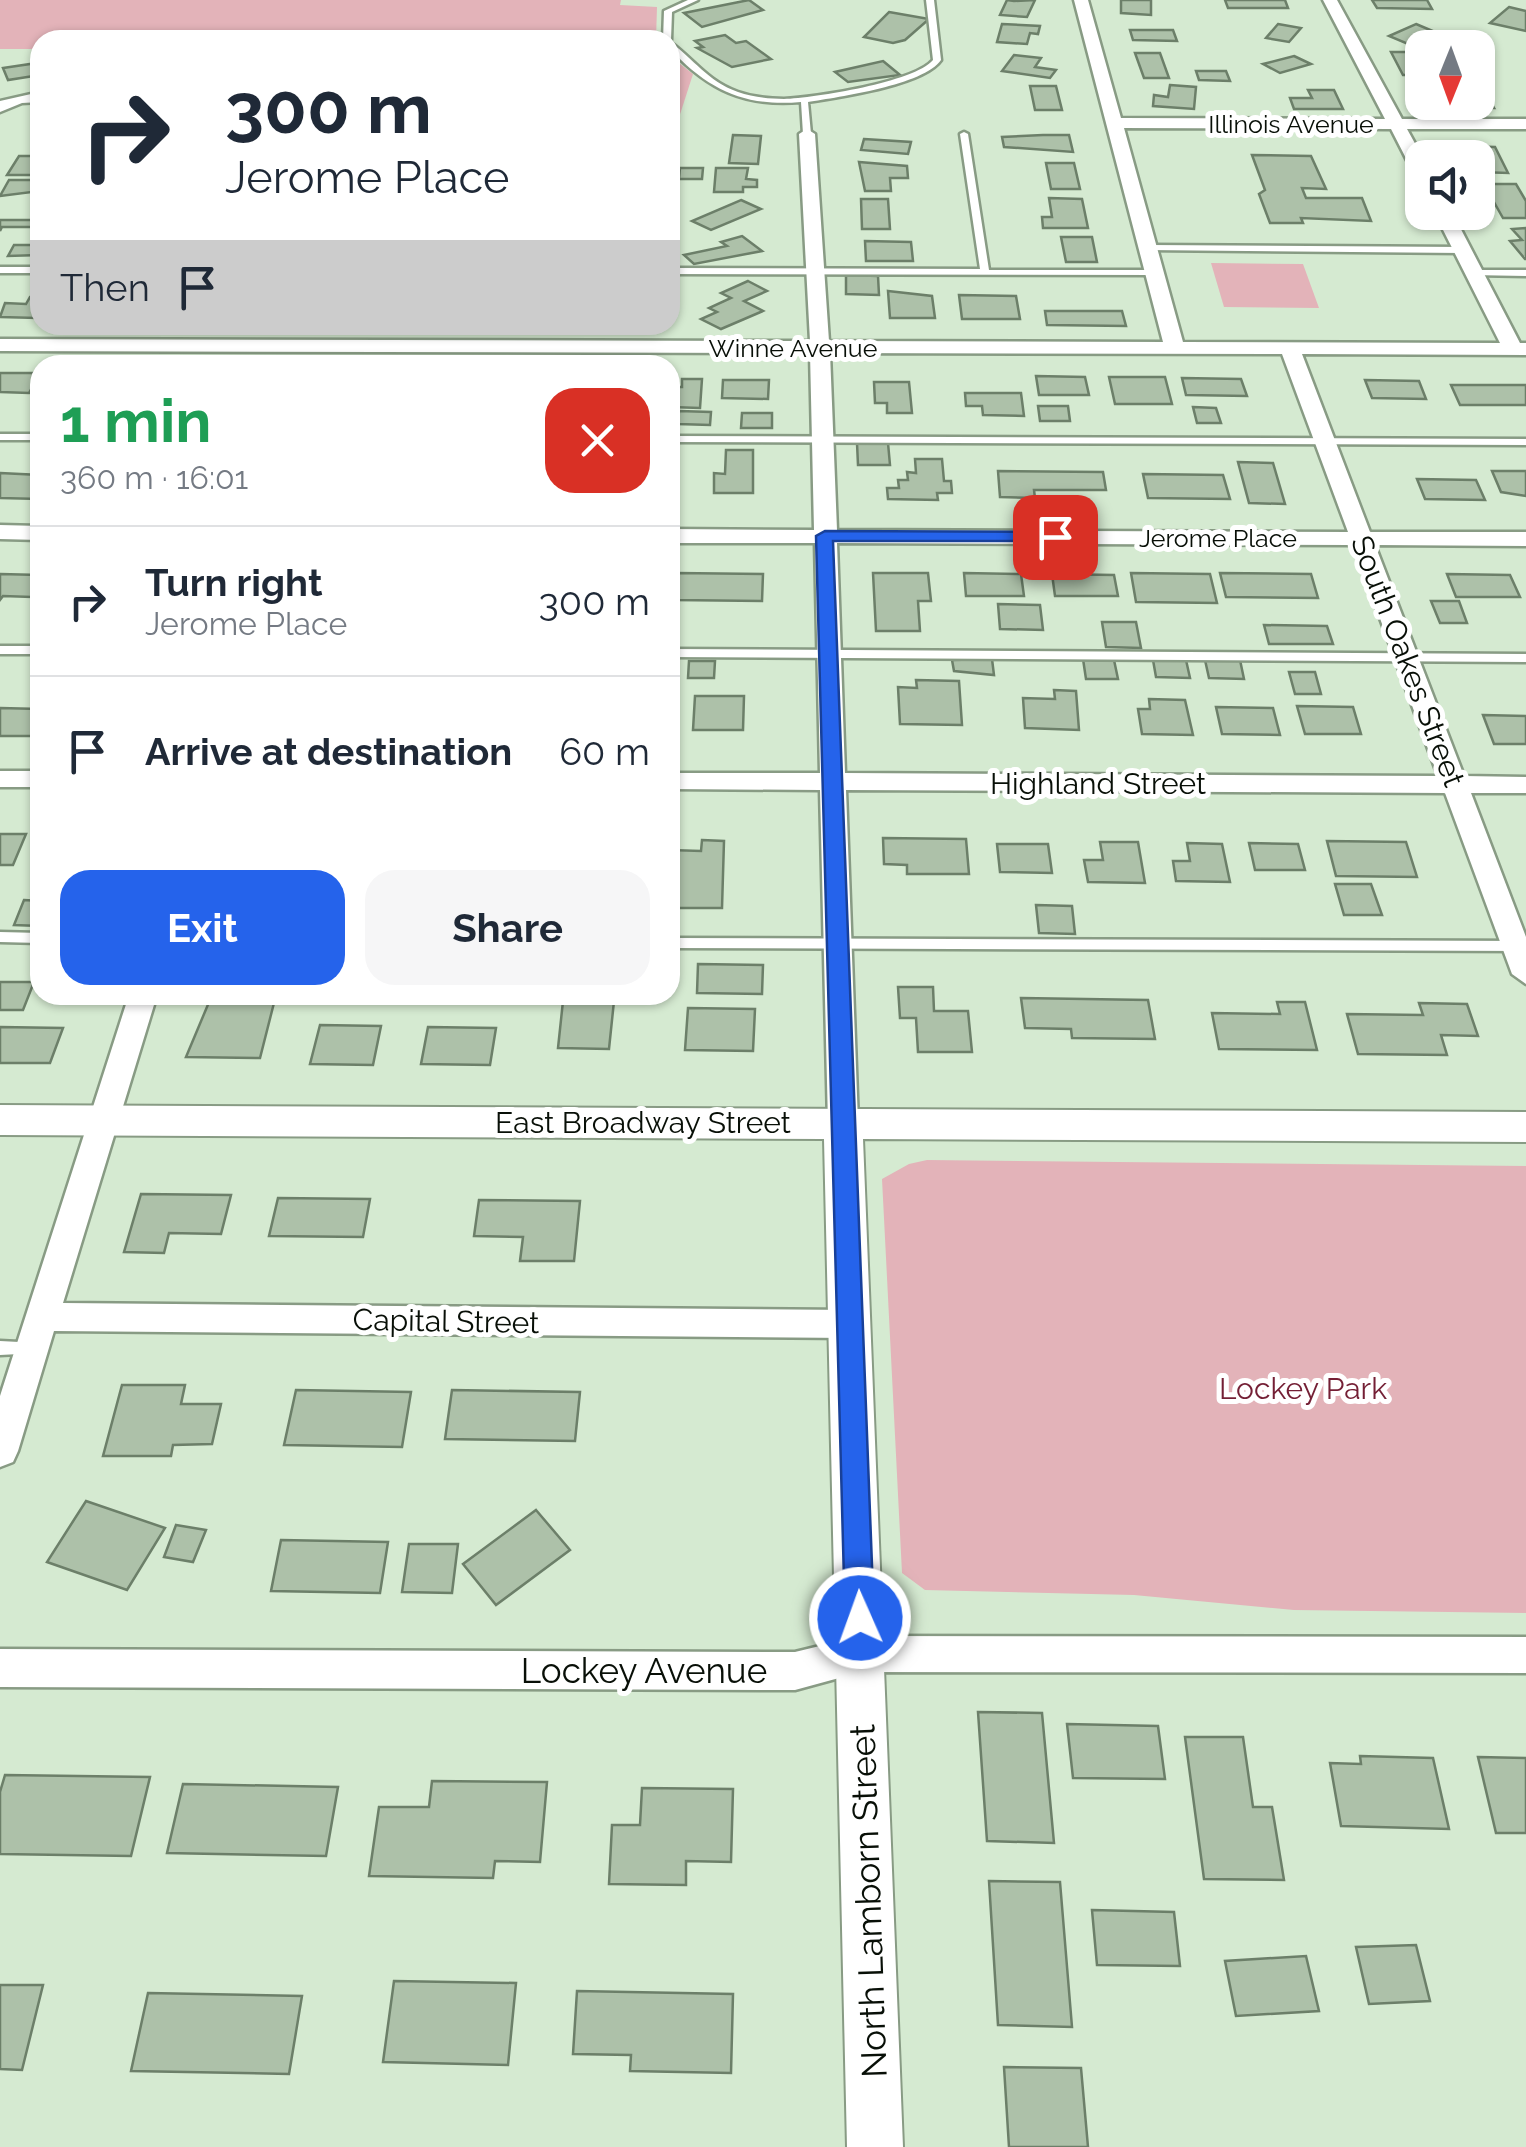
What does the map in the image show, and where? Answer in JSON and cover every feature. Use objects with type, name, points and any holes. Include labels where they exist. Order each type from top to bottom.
[{"type":"street","points":[[1081,0],[1175,348]]},
{"type":"street","points":[[1330,0],[1406,140]]},
{"type":"street","points":[[2,105],[30,99]]},
{"type":"street","name":"Illinois Avenue","points":[[1117,123],[1526,124]]},
{"type":"street","points":[[808,134],[820,348],[843,1124]]},
{"type":"street","points":[[1452,230],[1520,349]]},
{"type":"street","points":[[162,345],[166,335]]},
{"type":"street","points":[[487,346],[490,335]]},
{"type":"street","name":"Winne Avenue","points":[[0,344],[162,345],[327,355]]},
{"type":"street","name":"Winne Avenue","points":[[358,355],[487,346],[1520,349]]},
{"type":"street","name":"South Oakes Street","points":[[1290,349],[1454,784],[1521,946],[1526,974]]},
{"type":"street","points":[[0,532],[30,532]]},
{"type":"street","name":"Jerome Place","points":[[680,536],[1526,538]]},
{"type":"street","points":[[0,779],[30,780]]},
{"type":"street","name":"Highland Street","points":[[680,781],[1526,785]]},
{"type":"street","points":[[0,1450],[25,1338],[104,1120],[140,1005]]},
{"type":"street","name":"East Broadway Street","points":[[0,1120],[1526,1126]]},
{"type":"street","name":"North Lamborn Street","points":[[843,1124],[875,2147]]},
{"type":"street","name":"Capital Street","points":[[25,1338],[850,1324]]},
{"type":"street","name":"Lockey Avenue","points":[[0,1668],[795,1671],[861,1654],[1526,1654]]},
{"type":"lane","points":[[671,0],[681,5]]},
{"type":"lane","points":[[666,30],[664,17],[694,0]]},
{"type":"lane","points":[[680,54],[710,83],[741,98],[806,102],[932,68],[937,60],[930,0]]},
{"type":"lane","points":[[806,102],[808,134]]},
{"type":"lane","points":[[964,134],[985,273]]},
{"type":"lane","points":[[1149,248],[1462,250]]},
{"type":"lane","points":[[0,270],[30,270]]},
{"type":"lane","points":[[680,272],[1156,274]]},
{"type":"lane","points":[[1474,273],[1526,273]]},
{"type":"lane","points":[[0,437],[30,437]]},
{"type":"lane","points":[[680,439],[1526,442]]},
{"type":"lane","points":[[0,650],[30,650]]},
{"type":"lane","points":[[680,653],[1526,658]]},
{"type":"lane","points":[[0,937],[30,938]]},
{"type":"lane","points":[[680,943],[1521,946]]},
{"type":"green space","points":[[0,0],[621,0],[620,5],[657,7],[656,30],[30,30],[30,49],[0,49]]},
{"type":"green space","points":[[680,64],[693,74],[680,114]]},
{"type":"green space","points":[[1211,263],[1303,264],[1319,308],[1224,307]]},
{"type":"green space","name":"Lockey Park","points":[[927,1160],[1526,1166],[1526,1613],[1294,1610],[1134,1595],[925,1590],[902,1573],[882,1179],[909,1164]]},
{"type":"building","points":[[749,0],[763,10],[702,27],[684,13]]},
{"type":"building","points":[[1007,0],[1035,0],[1027,17],[1000,15]]},
{"type":"building","points":[[1121,0],[1151,0],[1151,15],[1121,13]]},
{"type":"building","points":[[1225,0],[1285,0],[1288,8],[1228,8]]},
{"type":"building","points":[[1372,0],[1427,0],[1432,9],[1377,8]]},
{"type":"building","points":[[1509,7],[1526,11],[1526,31],[1490,23]]},
{"type":"building","points":[[889,12],[929,19],[905,40],[893,43],[864,37]]},
{"type":"building","points":[[1002,24],[1040,26],[1038,34],[1030,33],[1027,44],[997,42]]},
{"type":"building","points":[[1278,24],[1301,28],[1289,42],[1266,38]]},
{"type":"building","points":[[1416,24],[1430,30],[1405,30],[1405,43],[1389,36]]},
{"type":"building","points":[[1130,30],[1173,30],[1177,41],[1133,40]]},
{"type":"building","points":[[725,35],[736,43],[746,41],[771,59],[732,67],[697,48],[703,47],[695,41]]},
{"type":"building","points":[[1391,52],[1405,52],[1403,75]]},
{"type":"building","points":[[1135,53],[1160,53],[1169,78],[1144,78]]},
{"type":"building","points":[[1014,55],[1041,58],[1035,67],[1056,70],[1050,78],[1002,71]]},
{"type":"building","points":[[1294,56],[1311,64],[1280,73],[1263,64]]},
{"type":"building","points":[[883,61],[900,75],[848,82],[835,72]]},
{"type":"building","points":[[30,64],[30,77],[8,80],[3,68]]},
{"type":"building","points":[[1196,71],[1226,71],[1230,81],[1199,80]]},
{"type":"building","points":[[1170,85],[1196,87],[1194,109],[1153,106],[1154,95],[1168,97]]},
{"type":"building","points":[[1030,86],[1056,86],[1062,110],[1035,110]]},
{"type":"building","points":[[1308,90],[1334,90],[1343,109],[1294,109],[1290,98],[1312,98]]},
{"type":"building","points":[[733,135],[761,136],[758,164],[729,163]]},
{"type":"building","points":[[1069,135],[1073,152],[1004,147],[1002,137]]},
{"type":"building","points":[[864,139],[911,142],[908,154],[861,150]]},
{"type":"building","points":[[1495,147],[1508,173],[1495,173]]},
{"type":"building","points":[[1252,155],[1311,156],[1326,189],[1302,188],[1306,198],[1362,198],[1371,221],[1301,218],[1303,223],[1270,223],[1259,194],[1265,190]]},
{"type":"building","points":[[19,156],[30,156],[30,175],[7,175]]},
{"type":"building","points":[[859,162],[907,166],[908,178],[890,178],[891,191],[865,191]]},
{"type":"building","points":[[1046,163],[1074,163],[1080,189],[1051,189]]},
{"type":"building","points":[[680,168],[703,168],[702,179],[680,179]]},
{"type":"building","points":[[716,168],[748,168],[746,179],[757,180],[757,187],[743,187],[743,192],[714,192]]},
{"type":"building","points":[[9,180],[30,180],[30,192],[0,196]]},
{"type":"building","points":[[1495,184],[1516,184],[1526,201],[1526,218],[1503,218],[1495,204]]},
{"type":"building","points":[[1049,198],[1082,199],[1088,228],[1043,228],[1042,217],[1052,217]]},
{"type":"building","points":[[861,199],[888,199],[890,229],[862,229]]},
{"type":"building","points":[[741,200],[761,209],[711,230],[692,221]]},
{"type":"building","points":[[0,220],[30,220],[30,227],[2,227],[0,231]]},
{"type":"building","points":[[1526,228],[1525,259],[1510,241],[1522,240],[1512,229]]},
{"type":"building","points":[[742,236],[762,251],[694,264],[684,255],[727,246],[721,242]]},
{"type":"building","points":[[1061,237],[1092,237],[1097,262],[1066,262]]},
{"type":"building","points":[[865,241],[911,242],[913,261],[866,261]]},
{"type":"building","points":[[14,245],[30,245],[30,255],[8,256]]},
{"type":"building","points":[[846,275],[878,276],[879,295],[846,294]]},
{"type":"building","points":[[748,281],[767,291],[744,301],[763,311],[721,329],[701,319],[717,312],[709,308],[731,298],[721,293]]},
{"type":"building","points":[[888,291],[932,296],[935,318],[890,318]]},
{"type":"building","points":[[959,295],[1016,296],[1020,319],[962,319]]},
{"type":"building","points":[[30,297],[30,318],[0,317],[5,303],[26,304]]},
{"type":"building","points":[[1045,311],[1122,311],[1126,326],[1047,325]]},
{"type":"building","points":[[0,373],[30,373],[29,393],[0,392]]},
{"type":"building","points":[[1036,376],[1085,377],[1089,395],[1039,395]]},
{"type":"building","points":[[1109,377],[1165,377],[1172,404],[1115,404]]},
{"type":"building","points":[[1182,378],[1241,379],[1247,396],[1186,395]]},
{"type":"building","points":[[682,379],[702,379],[700,408],[680,407]]},
{"type":"building","points":[[723,380],[769,380],[768,399],[722,398]]},
{"type":"building","points":[[1365,380],[1419,381],[1426,399],[1372,398]]},
{"type":"building","points":[[874,382],[909,382],[912,413],[887,413],[887,403],[875,403]]},
{"type":"building","points":[[1451,385],[1526,385],[1526,405],[1460,405]]},
{"type":"building","points":[[965,393],[1021,393],[1024,416],[983,415],[982,406],[966,406]]},
{"type":"building","points":[[1038,406],[1068,406],[1070,421],[1040,421]]},
{"type":"building","points":[[1193,407],[1216,408],[1221,423],[1197,423]]},
{"type":"building","points":[[680,411],[711,412],[710,425],[680,424]]},
{"type":"building","points":[[742,413],[772,413],[772,428],[741,428]]},
{"type":"building","points":[[857,443],[888,443],[890,465],[858,465]]},
{"type":"building","points":[[726,450],[753,450],[753,493],[714,493],[714,473],[725,474]]},
{"type":"building","points":[[915,459],[942,459],[944,481],[951,481],[952,493],[937,493],[938,500],[888,499],[887,488],[899,488],[898,480],[908,480],[907,472],[916,473]]},
{"type":"building","points":[[1238,462],[1273,463],[1285,504],[1249,503]]},
{"type":"building","points":[[998,471],[1103,472],[1106,490],[1034,490],[1035,498],[1000,497]]},
{"type":"building","points":[[1492,471],[1526,471],[1526,496],[1501,492]]},
{"type":"building","points":[[0,473],[30,474],[30,499],[0,498]]},
{"type":"building","points":[[1143,474],[1223,475],[1230,499],[1148,498]]},
{"type":"building","points":[[1417,479],[1476,480],[1485,500],[1425,499]]},
{"type":"building","points":[[680,573],[763,574],[762,601],[680,600]]},
{"type":"building","points":[[873,573],[928,573],[931,601],[918,601],[920,631],[876,631]]},
{"type":"building","points":[[964,573],[1021,574],[1024,596],[966,596]]},
{"type":"building","points":[[1131,573],[1210,574],[1217,603],[1136,602]]},
{"type":"building","points":[[1220,573],[1311,574],[1318,598],[1226,597]]},
{"type":"building","points":[[0,574],[30,575],[30,597],[3,596],[0,600]]},
{"type":"building","points":[[1052,574],[1114,575],[1118,596],[1055,596]]},
{"type":"building","points":[[1447,574],[1510,575],[1520,597],[1456,597]]},
{"type":"building","points":[[1431,601],[1459,601],[1467,623],[1440,623]]},
{"type":"building","points":[[998,604],[1040,605],[1043,630],[1000,629]]},
{"type":"building","points":[[1102,622],[1136,622],[1141,648],[1106,647]]},
{"type":"building","points":[[1264,625],[1327,626],[1333,644],[1269,644]]},
{"type":"building","points":[[992,659],[994,675],[954,671],[952,660]]},
{"type":"building","points":[[1083,659],[1114,660],[1118,679],[1086,679]]},
{"type":"building","points":[[1153,660],[1186,660],[1190,678],[1156,677]]},
{"type":"building","points":[[1205,660],[1240,660],[1244,679],[1209,678]]},
{"type":"building","points":[[689,661],[715,661],[714,678],[688,678]]},
{"type":"building","points":[[1289,672],[1315,672],[1321,694],[1295,694]]},
{"type":"building","points":[[916,680],[959,681],[962,725],[900,724],[898,687],[917,688]]},
{"type":"building","points":[[1054,690],[1076,691],[1079,730],[1025,728],[1023,698],[1055,699]]},
{"type":"building","points":[[695,696],[744,696],[743,730],[693,730]]},
{"type":"building","points":[[1149,699],[1185,700],[1193,735],[1142,734],[1138,709],[1150,709]]},
{"type":"building","points":[[1297,706],[1353,707],[1361,734],[1305,734]]},
{"type":"building","points":[[1216,707],[1273,708],[1280,735],[1222,734]]},
{"type":"building","points":[[0,708],[30,709],[30,736],[0,736]]},
{"type":"building","points":[[1483,715],[1526,716],[1526,744],[1494,744]]},
{"type":"building","points":[[0,834],[26,834],[13,865],[0,865]]},
{"type":"building","points":[[883,838],[966,839],[969,874],[907,874],[907,865],[884,864]]},
{"type":"building","points":[[702,840],[724,841],[722,908],[680,908],[680,850],[701,851]]},
{"type":"building","points":[[1327,841],[1406,842],[1417,877],[1336,876]]},
{"type":"building","points":[[1100,842],[1138,842],[1145,883],[1088,882],[1084,860],[1103,860]]},
{"type":"building","points":[[1187,843],[1222,844],[1230,882],[1176,881],[1173,861],[1190,861]]},
{"type":"building","points":[[1249,843],[1298,844],[1305,870],[1255,870]]},
{"type":"building","points":[[997,844],[1048,844],[1052,873],[1000,872]]},
{"type":"building","points":[[1335,884],[1371,884],[1382,915],[1344,915]]},
{"type":"building","points":[[24,900],[30,900],[30,926],[14,925]]},
{"type":"building","points":[[1036,905],[1072,906],[1075,934],[1039,933]]},
{"type":"building","points":[[698,964],[763,965],[762,994],[697,993]]},
{"type":"building","points":[[0,982],[30,982],[23,1010],[0,1010]]},
{"type":"building","points":[[898,987],[933,987],[934,1011],[968,1011],[972,1052],[918,1052],[916,1018],[900,1018]]},
{"type":"building","points":[[1021,998],[1148,1000],[1155,1039],[1072,1038],[1071,1029],[1025,1028]]},
{"type":"building","points":[[1277,1002],[1305,1002],[1317,1050],[1219,1049],[1212,1013],[1280,1014]]},
{"type":"building","points":[[1419,1003],[1467,1004],[1478,1036],[1441,1035],[1447,1055],[1358,1054],[1347,1014],[1423,1015]]},
{"type":"building","points":[[208,1005],[273,1005],[260,1058],[186,1057]]},
{"type":"building","points":[[563,1005],[614,1005],[609,1049],[558,1048]]},
{"type":"building","points":[[688,1008],[755,1009],[753,1051],[685,1050]]},
{"type":"building","points":[[320,1025],[381,1026],[373,1065],[310,1064]]},
{"type":"building","points":[[0,1027],[63,1028],[50,1063],[0,1063]]},
{"type":"building","points":[[428,1027],[496,1028],[490,1065],[421,1064]]},
{"type":"building","points":[[141,1194],[231,1195],[221,1234],[169,1233],[164,1253],[124,1252]]},
{"type":"building","points":[[278,1198],[370,1199],[363,1237],[269,1236]]},
{"type":"building","points":[[479,1200],[580,1201],[574,1261],[520,1261],[523,1237],[474,1236]]},
{"type":"building","points":[[122,1385],[185,1385],[181,1404],[221,1404],[212,1444],[173,1445],[171,1456],[103,1456]]},
{"type":"building","points":[[296,1390],[411,1392],[402,1447],[284,1445]]},
{"type":"building","points":[[452,1390],[580,1392],[575,1441],[445,1439]]},
{"type":"building","points":[[86,1501],[165,1528],[127,1590],[47,1562]]},
{"type":"building","points":[[536,1510],[570,1550],[496,1605],[463,1564]]},
{"type":"building","points":[[176,1525],[206,1530],[193,1562],[164,1557]]},
{"type":"building","points":[[281,1540],[388,1542],[380,1593],[271,1591]]},
{"type":"building","points":[[409,1544],[458,1544],[452,1593],[402,1592]]},
{"type":"building","points":[[978,1712],[1042,1713],[1054,1843],[987,1841]]},
{"type":"building","points":[[1067,1724],[1158,1726],[1165,1779],[1073,1778]]},
{"type":"building","points":[[1185,1737],[1243,1737],[1253,1807],[1272,1807],[1284,1880],[1204,1879]]},
{"type":"building","points":[[1360,1756],[1433,1758],[1449,1829],[1341,1826],[1330,1763],[1361,1764]]},
{"type":"building","points":[[1478,1757],[1526,1758],[1526,1833],[1496,1833]]},
{"type":"building","points":[[5,1775],[150,1777],[131,1856],[0,1854],[0,1792]]},
{"type":"building","points":[[432,1781],[547,1782],[540,1862],[495,1861],[493,1878],[369,1876],[379,1807],[429,1807]]},
{"type":"building","points":[[183,1784],[338,1787],[326,1856],[167,1853]]},
{"type":"building","points":[[642,1788],[733,1789],[731,1862],[686,1861],[686,1885],[609,1884],[612,1825],[640,1825]]},
{"type":"building","points":[[989,1881],[1060,1882],[1072,2027],[998,2025]]},
{"type":"building","points":[[1092,1910],[1174,1912],[1180,1966],[1097,1965]]},
{"type":"building","points":[[1416,1945],[1430,2001],[1369,2004],[1356,1947]]},
{"type":"building","points":[[1306,1956],[1319,2011],[1236,2016],[1225,1961]]},
{"type":"building","points":[[394,1981],[516,1983],[508,2065],[383,2062]]},
{"type":"building","points":[[0,1985],[43,1985],[22,2070],[0,2069]]},
{"type":"building","points":[[577,1991],[733,1994],[731,2073],[630,2071],[631,2055],[573,2054]]},
{"type":"building","points":[[148,1993],[302,1996],[289,2074],[131,2071]]},
{"type":"building","points":[[1004,2067],[1081,2068],[1088,2147],[1009,2147]]},
{"type":"route","points":[[860,1618],[825,536],[1055,537]]}]
